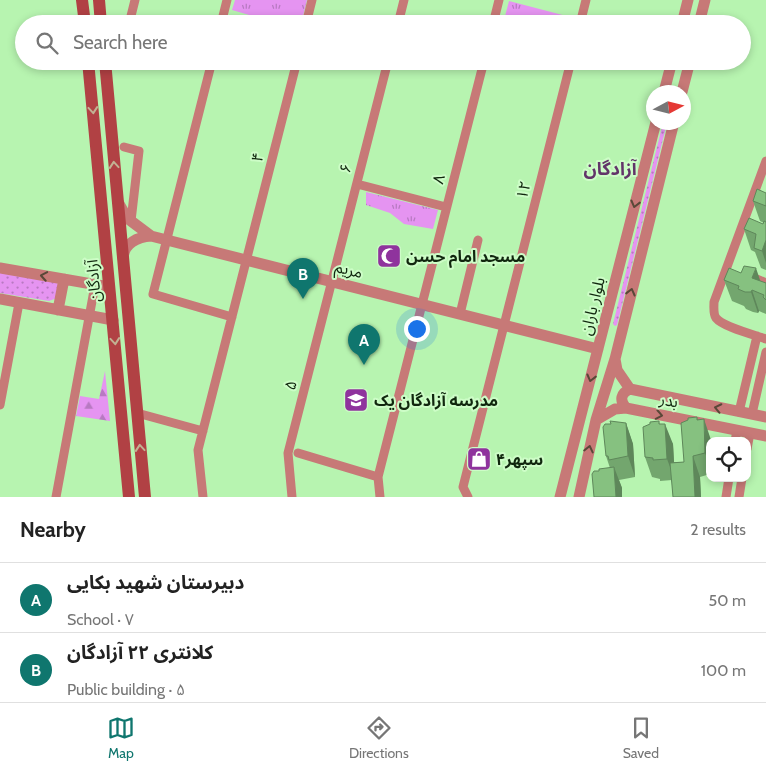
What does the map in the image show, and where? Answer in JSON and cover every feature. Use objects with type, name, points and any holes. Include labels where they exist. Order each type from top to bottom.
[{"type":"main road","points":[[82,0],[84,15]]},
{"type":"main road","points":[[99,0],[100,15]]},
{"type":"main road","name":"آزادگان","points":[[89,70],[129,497]]},
{"type":"main road","name":"آزادگان","points":[[106,70],[145,497]]},
{"type":"street","points":[[132,15],[136,0]]},
{"type":"street","points":[[223,15],[227,0]]},
{"type":"street","points":[[308,15],[312,0]]},
{"type":"street","points":[[400,15],[404,0]]},
{"type":"street","points":[[495,15],[499,0]]},
{"type":"street","points":[[582,15],[586,0]]},
{"type":"street","points":[[684,15],[688,0]]},
{"type":"street","points":[[702,15],[706,0]]},
{"type":"street","points":[[210,70],[153,294],[232,317]]},
{"type":"street","name":"۴","points":[[204,497],[198,450],[295,70]]},
{"type":"street","name":"۶","points":[[332,282],[386,70]]},
{"type":"street","name":"۸","points":[[380,497],[378,476],[482,70]]},
{"type":"street","name":"۱۲","points":[[468,497],[463,486],[569,70]]},
{"type":"street","points":[[666,85],[670,70]]},
{"type":"street","points":[[684,85],[688,70]]},
{"type":"street","name":"بلوار باران","points":[[560,497],[654,130]]},
{"type":"street","points":[[579,497],[596,420],[615,358],[672,130]]},
{"type":"street","points":[[124,148],[139,151],[131,221]]},
{"type":"street","points":[[766,161],[734,271],[714,302],[716,319],[766,339]]},
{"type":"street","points":[[357,184],[446,207]]},
{"type":"street","points":[[117,199],[120,209],[131,221],[151,236]]},
{"type":"street","points":[[628,231],[644,236]]},
{"type":"street","points":[[123,261],[124,251],[130,244],[139,237],[151,236]]},
{"type":"street","name":"مریم","points":[[151,236],[598,349]]},
{"type":"street","points":[[460,314],[478,240]]},
{"type":"street","points":[[0,268],[110,287]]},
{"type":"street","points":[[734,271],[766,282]]},
{"type":"street","points":[[58,310],[64,279]]},
{"type":"street","name":"۵","points":[[292,497],[288,453],[332,282]]},
{"type":"street","points":[[56,497],[95,285]]},
{"type":"street","points":[[0,299],[112,320]]},
{"type":"street","points":[[0,405],[19,303]]},
{"type":"street","points":[[739,412],[757,336]]},
{"type":"street","points":[[752,414],[766,352]]},
{"type":"street","points":[[596,420],[616,410],[626,408],[622,403],[622,397],[630,389],[617,370],[615,358]]},
{"type":"street","points":[[746,380],[759,384]]},
{"type":"street","name":"بدر","points":[[630,389],[766,417]]},
{"type":"street","name":"بدر","points":[[626,408],[736,436],[750,433],[766,436]]},
{"type":"street","points":[[137,413],[203,431]]},
{"type":"street","points":[[749,437],[750,433]]},
{"type":"street","points":[[298,453],[378,476]]},
{"type":"street","points":[[726,497],[728,482]]},
{"type":"street","points":[[739,497],[741,482]]},
{"type":"green space","points":[[235,0],[307,0],[303,15],[249,15],[232,10]]},
{"type":"green space","points":[[509,1],[563,15],[505,15]]},
{"type":"green space","points":[[661,130],[665,130],[617,325],[613,324]]},
{"type":"green space","points":[[366,192],[438,210],[433,229],[404,224],[390,213],[366,205]]},
{"type":"green space","points":[[0,269],[51,279],[60,285],[57,298],[49,301],[0,293]]},
{"type":"green space","points":[[105,371],[110,421],[76,416],[80,396],[99,399]]},
{"type":"building","points":[[757,189],[766,193],[766,206],[753,201]]},
{"type":"building","points":[[749,218],[763,224],[764,221],[766,222],[766,240],[762,251],[754,248],[756,234],[744,229]]},
{"type":"building","points":[[744,266],[756,268],[752,278],[766,283],[766,300],[763,297],[764,295],[752,290],[751,292],[745,292],[738,289],[739,286],[724,280],[729,268],[741,273]]},
{"type":"building","points":[[697,417],[697,420],[704,419],[705,453],[693,456],[695,497],[673,497],[670,463],[684,462],[681,423],[688,420],[688,418]]},
{"type":"building","points":[[610,421],[626,423],[628,456],[609,460],[608,456],[606,456],[603,427],[605,424],[611,424]]},
{"type":"building","points":[[659,421],[659,424],[665,424],[667,459],[653,460],[653,458],[645,457],[643,427],[650,424],[650,422]]},
{"type":"building","points":[[614,467],[616,497],[594,497],[592,474],[594,471]]},
{"type":"place","name":"مسجد امام حسن","points":[[389,256]]},
{"type":"place","name":"کلانتری ۲۲ آزادگان","points":[[303,299]]},
{"type":"place","name":"دبیرستان شهید بکایی","points":[[364,365]]},
{"type":"place","name":"مدرسه آزادگان یک","points":[[356,400]]},
{"type":"place","name":"سپهر۴","points":[[479,459]]},
{"type":"district","name":"آزادگان","points":[[610,169]]}]
